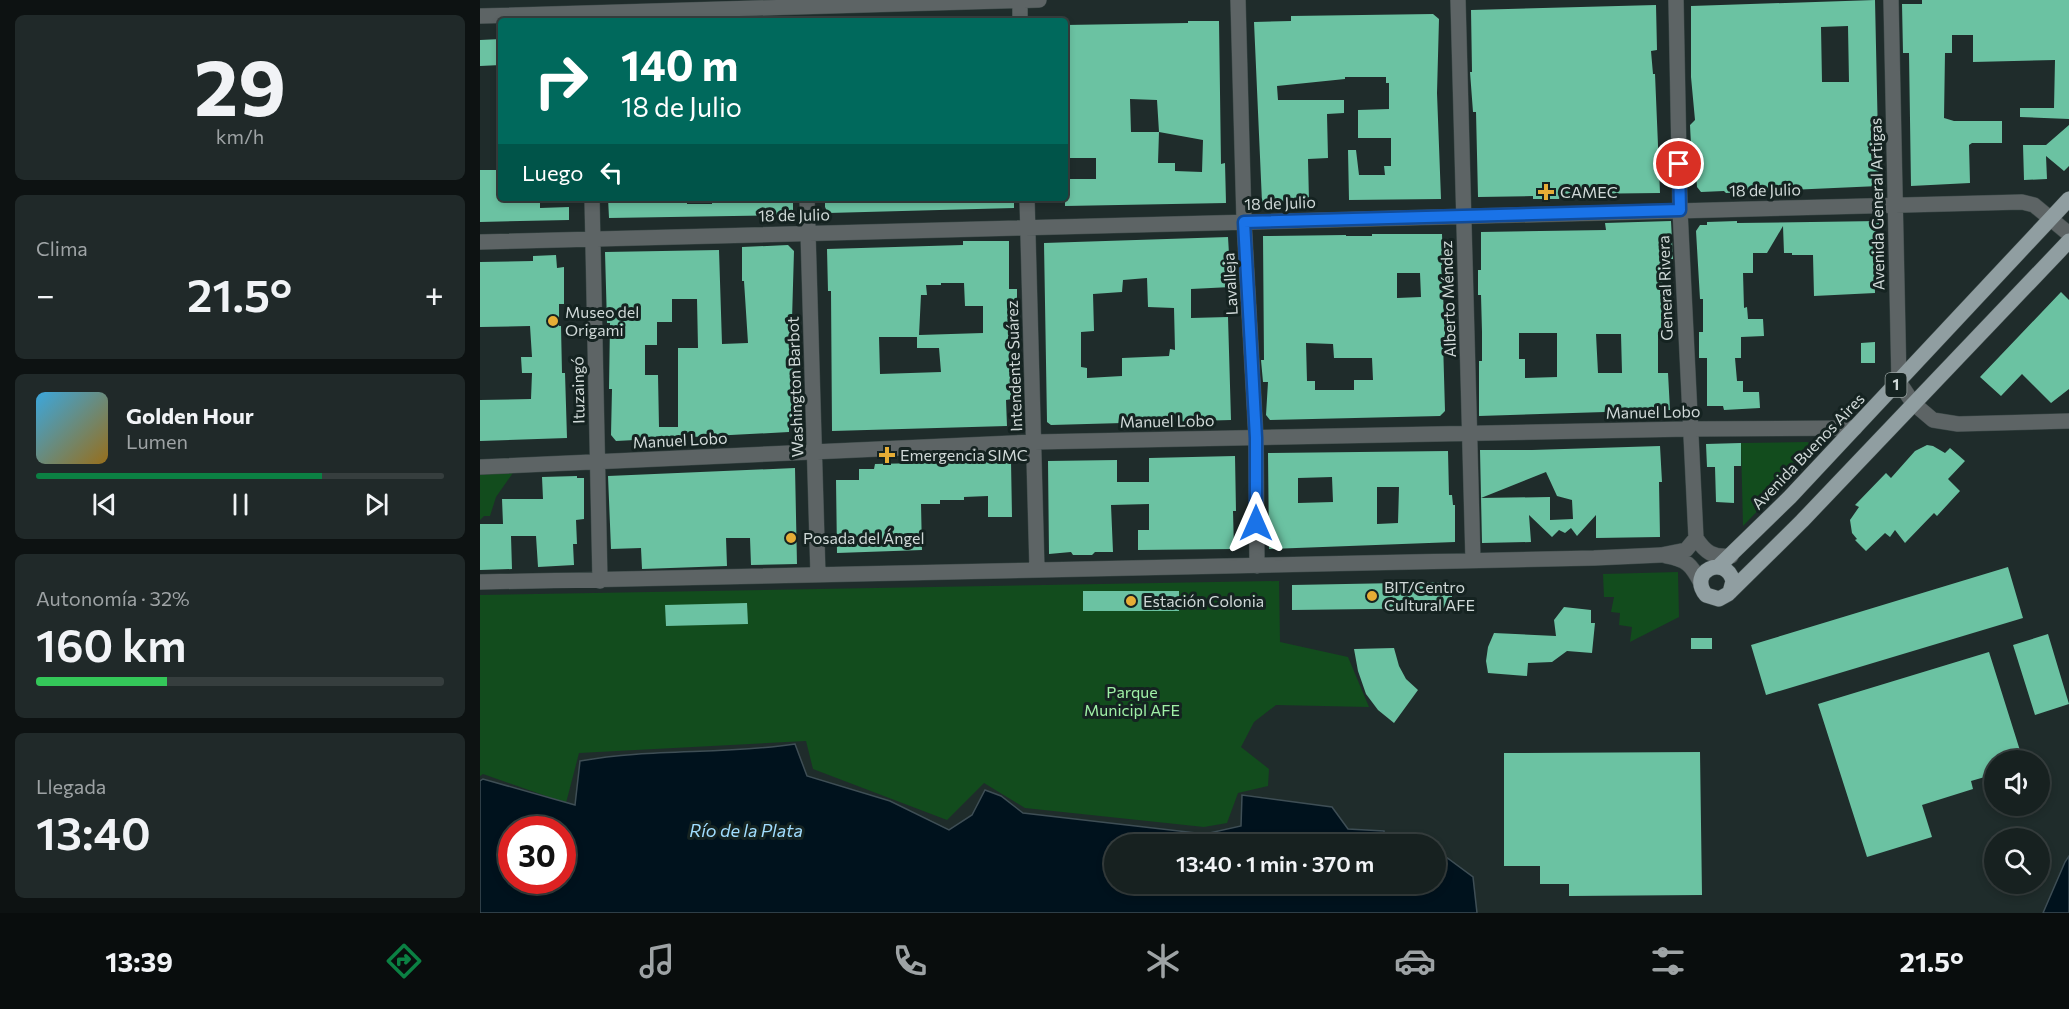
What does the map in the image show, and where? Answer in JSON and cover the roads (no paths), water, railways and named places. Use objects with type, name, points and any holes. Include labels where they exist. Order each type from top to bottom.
[{"type":"main road","name":"Avenida Buenos Aires","points":[[1701,583],[1706,571],[1712,567],[1718,567],[1731,556],[1790,497],[2069,199]]},
{"type":"main road","name":"1","points":[[1730,592],[1808,515],[2069,240]]},
{"type":"main road","points":[[1790,497],[1808,515]]},
{"type":"main road","points":[[1701,583],[1704,592],[1714,598],[1724,597],[1730,592],[1733,584],[1731,576],[1726,570],[1718,567]]},
{"type":"street","points":[[1020,0],[1020,18]]},
{"type":"street","points":[[480,16],[588,11],[802,9],[1039,0]]},
{"type":"street","name":"Lavalleja","points":[[1238,0],[1244,222],[1256,438],[1257,566]]},
{"type":"street","name":"Alberto Méndez","points":[[1458,0],[1473,561]]},
{"type":"street","name":"General Rivera","points":[[1676,0],[1680,210],[1696,538]]},
{"type":"street","name":"Avenida General Artigas","points":[[1892,0],[1899,382]]},
{"type":"street","name":"Ituzaingó","points":[[592,201],[600,581]]},
{"type":"street","name":"Washington Barbot","points":[[807,201],[818,575]]},
{"type":"street","name":"Intendente Suárez","points":[[1027,201],[1037,570]]},
{"type":"street","name":"18 de Julio","points":[[480,242],[2022,202],[2034,205],[2069,234]]},
{"type":"street","points":[[1899,382],[1913,403],[1933,420],[1958,424],[2069,421]]},
{"type":"street","name":"Manuel Lobo","points":[[480,467],[598,463],[814,450],[1034,442],[1689,429],[1855,428]]},
{"type":"street","points":[[480,582],[1660,555],[1686,550],[1696,538],[1705,551],[1713,556],[1731,556]]},
{"type":"street","points":[[1660,555],[1683,560],[1690,566],[1701,583]]},
{"type":"water","name":"Río de la Plata","points":[[795,744],[807,776],[890,801],[949,830],[972,815],[985,790],[1001,796],[1023,813],[1205,834],[1104,834],[1104,894],[1446,894],[1446,857],[1473,877],[1477,913],[480,913],[480,781],[483,779],[575,805],[580,761],[634,754]]},
{"type":"water","name":"Río de la Plata","points":[[1242,795],[1332,807],[1348,829],[1384,831],[1384,834],[1205,834],[1241,826]]},
{"type":"water","points":[[2069,856],[2069,913],[2043,913],[2065,862]]},
{"type":"place","name":"CAMEC","points":[[1546,192]]},
{"type":"place","name":"Museo del Origami","points":[[553,321]]},
{"type":"place","name":"Emergencia SIMC","points":[[887,455]]},
{"type":"place","name":"Posada del Ángel","points":[[791,538]]},
{"type":"place","name":"BIT/Centro Cultural AFE","points":[[1372,596]]},
{"type":"place","name":"Estación Colonia","points":[[1131,601]]},
{"type":"park label","name":"Parque Municipl AFE","points":[[1132,701]]}]
